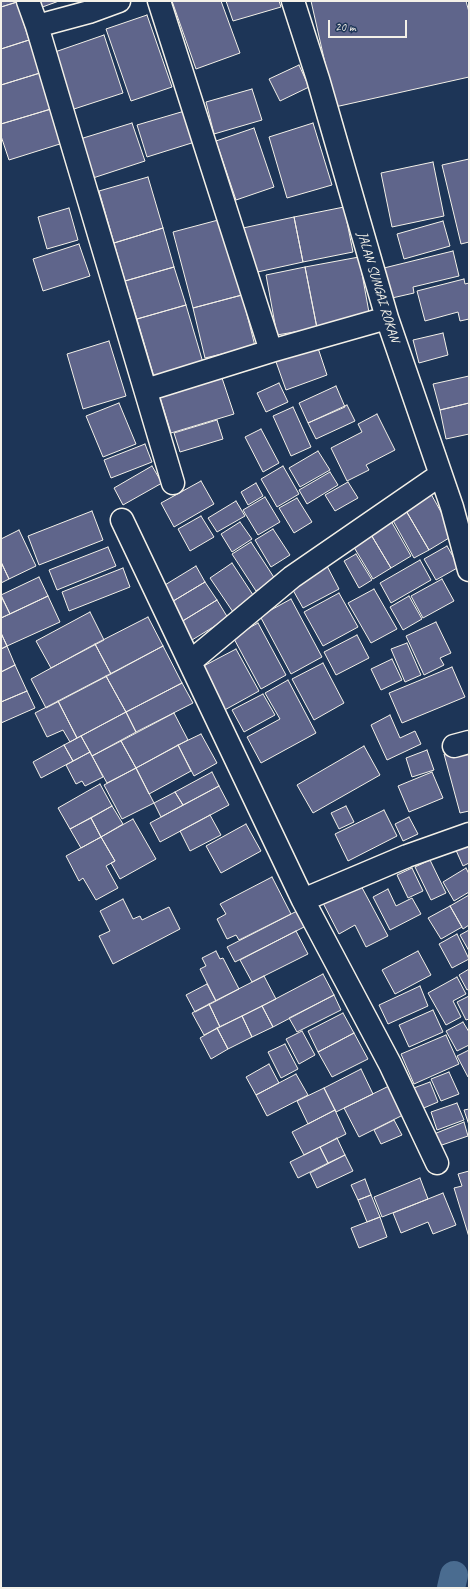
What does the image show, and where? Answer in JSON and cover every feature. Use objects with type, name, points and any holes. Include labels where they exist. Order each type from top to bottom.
[{"type":"street","points":[[28,1],[37,26],[173,483]]},
{"type":"street","points":[[37,26],[89,12],[119,1]]},
{"type":"street","points":[[159,1],[271,351]]},
{"type":"street","name":"JALAN SUNGAI ROKAN","points":[[293,1],[320,86],[387,318],[440,476],[461,505],[469,570]]},
{"type":"street","points":[[146,390],[271,351],[387,318]]},
{"type":"street","points":[[190,662],[292,577],[440,476]]},
{"type":"street","points":[[122,520],[303,900],[390,1064],[437,1163]]},
{"type":"street","points":[[303,900],[407,856],[469,834]]},
{"type":"building","points":[[1,1],[17,1],[17,2],[1,7]]},
{"type":"building","points":[[34,1],[59,1],[37,9]]},
{"type":"building","points":[[172,1],[221,1],[240,53],[196,69]]},
{"type":"building","points":[[226,1],[279,1],[281,7],[233,21]]},
{"type":"building","points":[[311,1],[466,1],[469,12],[469,77],[335,107]]},
{"type":"building","points":[[17,2],[29,40],[1,49],[1,7]]},
{"type":"building","points":[[147,15],[172,87],[131,101],[106,29]]},
{"type":"building","points":[[104,35],[123,93],[71,110],[52,53]]},
{"type":"building","points":[[29,40],[40,73],[1,85],[1,49]]},
{"type":"building","points":[[299,65],[309,87],[280,101],[269,79]]},
{"type":"building","points":[[40,73],[51,109],[1,124],[1,85]]},
{"type":"building","points":[[252,89],[262,120],[214,134],[206,102]]},
{"type":"building","points":[[51,109],[63,143],[9,160],[1,136],[1,124]]},
{"type":"building","points":[[188,110],[198,141],[147,157],[137,125]]},
{"type":"building","points":[[132,123],[145,161],[93,178],[80,139]]},
{"type":"building","points":[[313,123],[332,185],[287,198],[269,137]]},
{"type":"building","points":[[254,128],[274,187],[236,200],[216,141]]},
{"type":"building","points":[[469,159],[469,242],[461,244],[442,165]]},
{"type":"building","points":[[433,162],[444,216],[392,227],[381,173]]},
{"type":"building","points":[[148,177],[163,228],[114,243],[99,191]]},
{"type":"building","points":[[344,207],[353,252],[303,262],[294,217]]},
{"type":"building","points":[[69,208],[78,240],[47,249],[38,217]]},
{"type":"building","points":[[294,217],[303,262],[253,273],[243,228]]},
{"type":"building","points":[[222,219],[242,295],[193,308],[173,232]]},
{"type":"building","points":[[443,221],[450,246],[404,259],[397,234]]},
{"type":"building","points":[[163,228],[174,267],[125,281],[114,243]]},
{"type":"building","points":[[79,244],[90,276],[43,291],[33,259]]},
{"type":"building","points":[[453,251],[459,276],[413,287],[414,293],[392,298],[384,268]]},
{"type":"building","points":[[359,257],[370,318],[317,328],[305,267]]},
{"type":"building","points":[[174,267],[186,305],[137,319],[125,281]]},
{"type":"building","points":[[305,267],[317,328],[277,335],[266,275]]},
{"type":"building","points":[[464,279],[465,284],[469,283],[469,319],[460,321],[458,312],[425,321],[417,291]]},
{"type":"building","points":[[242,295],[255,346],[205,358],[193,308]]},
{"type":"building","points":[[186,305],[204,366],[155,380],[137,319]]},
{"type":"building","points":[[443,333],[448,355],[419,363],[413,340]]},
{"type":"building","points":[[109,341],[126,396],[83,409],[67,354]]},
{"type":"building","points":[[317,345],[327,375],[286,390],[275,359]]},
{"type":"building","points":[[469,376],[469,403],[440,410],[433,384]]},
{"type":"building","points":[[222,378],[234,414],[171,433],[160,397]]},
{"type":"building","points":[[279,383],[288,402],[266,412],[257,393]]},
{"type":"building","points":[[336,386],[345,407],[308,423],[299,403]]},
{"type":"building","points":[[119,403],[136,444],[103,457],[86,416]]},
{"type":"building","points":[[469,403],[469,434],[446,439],[440,410]]},
{"type":"building","points":[[347,405],[355,421],[316,439],[308,423]]},
{"type":"building","points":[[293,407],[311,447],[291,456],[273,416]]},
{"type":"building","points":[[377,414],[395,450],[366,465],[369,470],[347,481],[331,448],[362,432],[358,424]]},
{"type":"building","points":[[217,420],[223,439],[180,452],[174,433]]},
{"type":"building","points":[[261,429],[279,463],[263,472],[245,437]]},
{"type":"building","points":[[145,444],[152,462],[111,478],[104,460]]},
{"type":"building","points":[[318,451],[330,470],[300,487],[289,468]]},
{"type":"building","points":[[152,466],[162,483],[123,505],[114,488]]},
{"type":"building","points":[[283,466],[299,494],[277,507],[261,479]]},
{"type":"building","points":[[330,472],[338,485],[307,504],[299,490]]},
{"type":"building","points":[[201,481],[214,504],[174,527],[161,503]]},
{"type":"building","points":[[348,482],[358,498],[335,511],[325,495]]},
{"type":"building","points":[[256,483],[263,496],[248,505],[241,492]]},
{"type":"building","points":[[431,494],[454,535],[429,550],[405,509]]},
{"type":"building","points":[[265,497],[280,522],[258,535],[243,510]]},
{"type":"building","points":[[297,498],[312,522],[294,533],[279,508]]},
{"type":"building","points":[[236,501],[245,516],[217,532],[208,518]]},
{"type":"building","points":[[405,509],[429,550],[414,558],[391,517]]},
{"type":"building","points":[[92,511],[103,540],[39,565],[28,536]]},
{"type":"building","points":[[201,516],[214,537],[190,551],[178,529]]},
{"type":"building","points":[[391,521],[411,556],[391,568],[370,533]]},
{"type":"building","points":[[240,522],[252,539],[232,552],[221,534]]},
{"type":"building","points":[[273,529],[290,555],[271,567],[255,540]]},
{"type":"building","points":[[19,530],[36,566],[9,579],[1,562],[1,539]]},
{"type":"building","points":[[370,533],[391,568],[373,579],[352,544]]},
{"type":"building","points":[[251,542],[275,579],[256,591],[232,554]]},
{"type":"building","points":[[447,546],[459,567],[436,580],[424,559]]},
{"type":"building","points":[[108,547],[116,566],[57,590],[49,570]]},
{"type":"building","points":[[356,554],[372,580],[359,588],[344,561]]},
{"type":"building","points":[[420,560],[431,580],[391,603],[380,583]]},
{"type":"building","points":[[1,562],[9,579],[1,583]]},
{"type":"building","points":[[232,563],[255,598],[233,612],[210,578]]},
{"type":"building","points":[[326,564],[339,589],[303,608],[289,583]]},
{"type":"building","points":[[196,566],[205,582],[170,603],[160,588]]},
{"type":"building","points":[[123,568],[130,587],[69,611],[62,592]]},
{"type":"building","points":[[39,577],[48,596],[10,614],[1,595]]},
{"type":"building","points":[[442,579],[454,601],[423,618],[411,596]]},
{"type":"building","points":[[205,582],[217,600],[181,622],[170,603]]},
{"type":"building","points":[[374,589],[397,629],[371,643],[348,603]]},
{"type":"building","points":[[339,593],[358,627],[323,646],[304,612]]},
{"type":"building","points":[[1,596],[10,614],[1,618]]},
{"type":"building","points":[[48,596],[60,622],[7,646],[1,633],[1,618]]},
{"type":"building","points":[[409,596],[422,619],[403,630],[390,607]]},
{"type":"building","points":[[291,599],[322,657],[291,674],[260,616]]},
{"type":"building","points":[[217,600],[228,618],[192,640],[181,622]]},
{"type":"building","points":[[90,612],[104,640],[51,668],[36,641]]},
{"type":"building","points":[[148,617],[163,646],[111,674],[95,644]]},
{"type":"building","points":[[436,622],[451,653],[440,658],[444,665],[424,675],[406,636]]},
{"type":"building","points":[[258,623],[286,675],[261,689],[233,637]]},
{"type":"building","points":[[1,633],[7,646],[1,649]]},
{"type":"building","points":[[357,635],[369,658],[336,675],[324,652]]},
{"type":"building","points":[[407,643],[421,675],[405,682],[391,649]]},
{"type":"building","points":[[95,644],[111,674],[46,708],[31,679]]},
{"type":"building","points":[[7,646],[15,665],[1,672],[1,649]]},
{"type":"building","points":[[163,646],[182,683],[126,712],[106,676]]},
{"type":"building","points":[[236,649],[259,691],[221,712],[198,669]]},
{"type":"building","points":[[392,659],[402,680],[381,690],[371,669]]},
{"type":"building","points":[[323,663],[344,703],[314,720],[292,679]]},
{"type":"building","points":[[15,665],[27,691],[1,702],[1,672]]},
{"type":"building","points":[[452,667],[465,697],[402,723],[389,693]]},
{"type":"building","points":[[106,676],[126,712],[77,738],[58,701]]},
{"type":"building","points":[[288,680],[316,733],[261,763],[247,737],[280,719],[265,693]]},
{"type":"building","points":[[182,683],[193,703],[136,732],[126,712]]},
{"type":"building","points":[[27,691],[35,708],[1,723],[1,702]]},
{"type":"building","points":[[263,694],[275,715],[244,732],[232,710]]},
{"type":"building","points":[[58,701],[77,738],[70,742],[63,730],[47,737],[35,713]]},
{"type":"building","points":[[126,712],[136,732],[92,756],[81,736]]},
{"type":"building","points":[[174,713],[188,740],[136,768],[121,741]]},
{"type":"building","points":[[390,715],[400,738],[415,731],[421,744],[387,760],[371,725]]},
{"type":"building","points":[[201,734],[217,763],[194,776],[178,745]]},
{"type":"building","points":[[81,736],[90,752],[73,761],[64,745]]},
{"type":"building","points":[[121,741],[136,768],[107,783],[92,756]]},
{"type":"building","points":[[64,745],[73,761],[41,778],[33,762]]},
{"type":"building","points":[[178,745],[191,771],[149,794],[136,768]]},
{"type":"building","points":[[364,746],[380,775],[313,813],[297,785]]},
{"type":"building","points":[[469,748],[469,811],[460,813],[444,754]]},
{"type":"building","points":[[427,750],[434,770],[412,777],[406,758]]},
{"type":"building","points":[[90,752],[103,777],[85,786],[82,781],[76,784],[66,765]]},
{"type":"building","points":[[136,768],[154,803],[122,819],[104,785]]},
{"type":"building","points":[[212,772],[219,786],[183,805],[175,792]]},
{"type":"building","points":[[432,772],[443,798],[409,812],[398,786]]},
{"type":"building","points":[[100,784],[112,806],[70,829],[58,808]]},
{"type":"building","points":[[219,786],[229,805],[160,842],[150,823]]},
{"type":"building","points":[[175,792],[183,805],[161,817],[154,803]]},
{"type":"building","points":[[112,806],[123,824],[101,837],[91,818]]},
{"type":"building","points":[[346,806],[354,822],[339,829],[331,813]]},
{"type":"building","points":[[384,810],[397,836],[348,861],[335,834]]},
{"type":"building","points":[[210,815],[221,835],[190,851],[180,831]]},
{"type":"building","points":[[409,817],[418,834],[403,841],[395,824]]},
{"type":"building","points":[[91,818],[101,837],[81,848],[70,829]]},
{"type":"building","points":[[133,819],[156,859],[120,879],[111,863],[115,861],[101,837]]},
{"type":"building","points":[[246,824],[261,851],[221,873],[206,846]]},
{"type":"building","points":[[101,837],[115,861],[106,866],[118,888],[96,900],[83,878],[79,881],[66,856]]},
{"type":"building","points":[[469,841],[469,863],[463,866],[455,848]]},
{"type":"building","points":[[430,860],[446,893],[431,900],[415,867]]},
{"type":"building","points":[[412,868],[423,891],[408,898],[397,875]]},
{"type":"building","points":[[466,868],[469,874],[469,892],[454,901],[443,882]]},
{"type":"building","points":[[272,877],[291,914],[239,940],[236,935],[227,939],[217,919],[226,914],[220,904]]},
{"type":"building","points":[[359,882],[388,936],[366,947],[355,925],[339,934],[322,901]]},
{"type":"building","points":[[388,889],[396,906],[412,898],[421,914],[390,930],[373,897]]},
{"type":"building","points":[[469,895],[469,925],[463,929],[450,906]]},
{"type":"building","points":[[123,899],[133,919],[140,916],[142,920],[169,907],[180,929],[113,964],[99,936],[110,931],[100,911]]},
{"type":"building","points":[[450,906],[462,927],[441,939],[428,918]]},
{"type":"building","points":[[297,911],[306,926],[235,962],[227,947]]},
{"type":"building","points":[[469,930],[469,951],[460,935]]},
{"type":"building","points":[[296,931],[308,954],[252,982],[240,960]]},
{"type":"building","points":[[457,934],[469,959],[452,968],[439,944]]},
{"type":"building","points":[[216,951],[220,959],[223,958],[239,989],[216,1001],[200,969],[206,966],[202,958]]},
{"type":"building","points":[[418,951],[431,975],[395,994],[382,970]]},
{"type":"building","points":[[469,969],[469,989],[467,990],[459,975]]},
{"type":"building","points":[[323,974],[334,995],[273,1027],[262,1006]]},
{"type":"building","points":[[264,976],[276,999],[220,1027],[209,1004]]},
{"type":"building","points":[[457,977],[466,994],[453,1001],[461,1017],[446,1025],[428,993]]},
{"type":"building","points":[[207,984],[216,1001],[195,1012],[186,995]]},
{"type":"building","points":[[420,986],[428,1006],[388,1024],[379,1005]]},
{"type":"building","points":[[334,995],[341,1010],[297,1032],[289,1018]]},
{"type":"building","points":[[469,996],[469,1019],[466,1020],[457,1002]]},
{"type":"building","points":[[209,1004],[220,1027],[204,1035],[192,1013]]},
{"type":"building","points":[[262,1006],[273,1027],[252,1037],[242,1016]]},
{"type":"building","points":[[433,1010],[443,1032],[409,1047],[399,1025]]},
{"type":"building","points":[[343,1013],[354,1033],[318,1052],[308,1031]]},
{"type":"building","points":[[242,1016],[252,1037],[228,1049],[217,1028]]},
{"type":"building","points":[[463,1022],[469,1032],[469,1045],[457,1051],[446,1031]]},
{"type":"building","points":[[217,1028],[228,1049],[211,1059],[200,1038]]},
{"type":"building","points":[[302,1031],[315,1055],[299,1064],[286,1039]]},
{"type":"building","points":[[354,1033],[368,1059],[332,1077],[318,1052]]},
{"type":"building","points":[[446,1035],[459,1064],[414,1084],[401,1054]]},
{"type":"building","points":[[285,1044],[298,1069],[281,1078],[268,1052]]},
{"type":"building","points":[[469,1050],[469,1077],[468,1077],[457,1056]]},
{"type":"building","points":[[269,1064],[279,1083],[256,1095],[246,1077]]},
{"type":"building","points":[[361,1069],[373,1094],[336,1112],[324,1088]]},
{"type":"building","points":[[449,1072],[459,1094],[441,1101],[431,1079]]},
{"type":"building","points":[[296,1074],[308,1095],[267,1116],[256,1095]]},
{"type":"building","points":[[430,1082],[438,1102],[419,1110],[411,1089]]},
{"type":"building","points":[[391,1085],[405,1114],[359,1137],[344,1108]]},
{"type":"building","points":[[324,1088],[335,1110],[308,1124],[297,1101]]},
{"type":"building","points":[[457,1103],[464,1120],[437,1130],[431,1112]]},
{"type":"building","points":[[469,1109],[469,1125],[464,1110]]},
{"type":"building","points":[[335,1110],[346,1134],[304,1155],[292,1132]]},
{"type":"building","points":[[394,1120],[402,1135],[381,1144],[374,1130]]},
{"type":"building","points":[[464,1122],[468,1136],[439,1146],[434,1134]]},
{"type":"building","points":[[337,1138],[345,1155],[328,1163],[320,1147]]},
{"type":"building","points":[[320,1147],[328,1163],[298,1178],[290,1162]]},
{"type":"building","points":[[345,1155],[353,1171],[317,1188],[310,1173]]},
{"type":"building","points":[[469,1171],[469,1237],[454,1188],[462,1186],[458,1174]]},
{"type":"building","points":[[420,1178],[428,1199],[382,1217],[374,1197]]},
{"type":"building","points":[[365,1179],[371,1195],[358,1200],[351,1185]]},
{"type":"building","points":[[443,1193],[456,1225],[433,1234],[428,1222],[401,1233],[393,1213]]},
{"type":"building","points":[[371,1195],[380,1217],[367,1222],[358,1200]]},
{"type":"building","points":[[380,1217],[387,1237],[359,1248],[351,1228]]},
{"type":"waterway","points":[[451,1588],[454,1575]]}]
